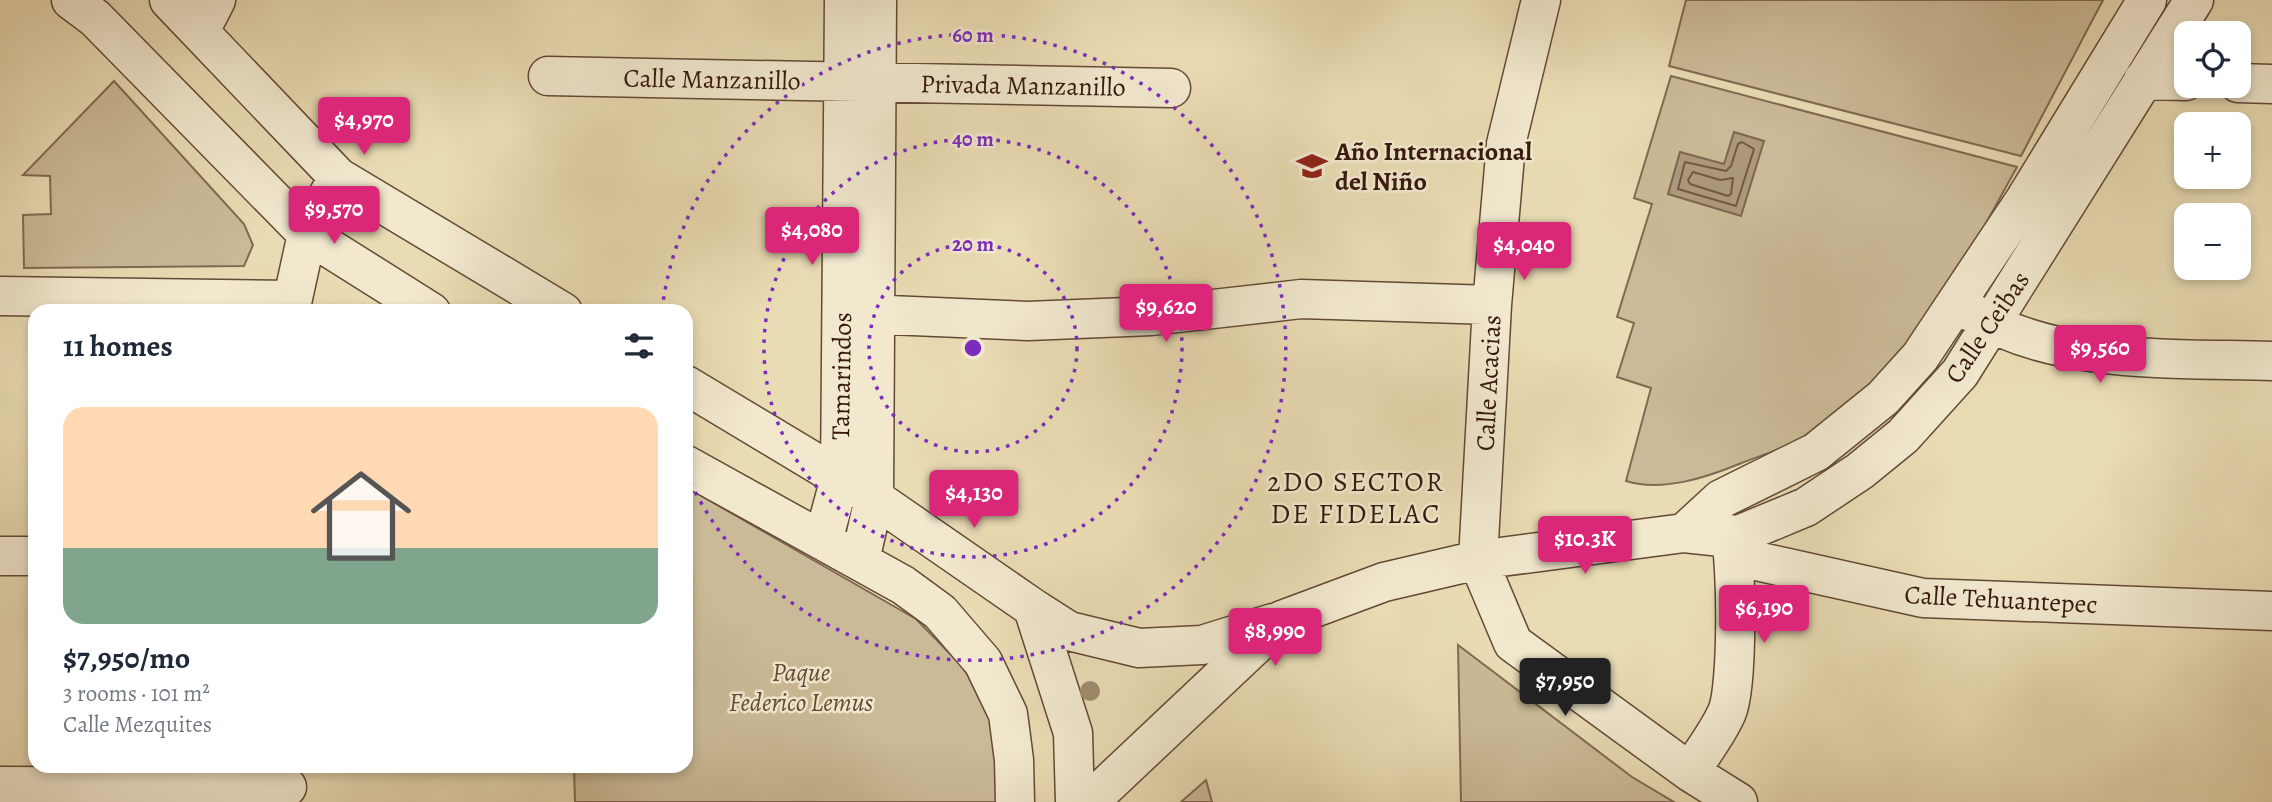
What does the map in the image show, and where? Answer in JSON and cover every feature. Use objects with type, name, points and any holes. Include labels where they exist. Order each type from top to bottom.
[{"type":"street","points":[[71,0],[95,18],[307,234],[418,304]]},
{"type":"street","points":[[169,0],[208,15],[338,177],[550,304]]},
{"type":"street","name":"Tamarindos","points":[[844,0],[859,82],[858,314],[874,498],[860,562]]},
{"type":"street","name":"Tamarindos","points":[[859,82],[877,0]]},
{"type":"street","name":"Calle Acacias","points":[[1478,560],[1492,305],[1506,144],[1541,0]]},
{"type":"street","name":"Calle Ceibas","points":[[1684,533],[1721,499],[1816,452],[1883,398],[1920,357],[1957,303],[2147,0]]},
{"type":"street","name":"Calle Ceibas","points":[[1089,802],[1282,620],[1384,582],[1478,560],[1684,533],[1732,547],[1806,507],[1882,454],[1903,436],[1960,373],[2194,0]]},
{"type":"street","name":"Calle Manzanillo","points":[[548,76],[859,82]]},
{"type":"street","points":[[2143,80],[2174,81]]},
{"type":"street","name":"Privada Manzanillo","points":[[859,82],[1171,88]]},
{"type":"street","points":[[2251,83],[2272,84]]},
{"type":"street","points":[[290,304],[307,234],[338,177]]},
{"type":"street","points":[[0,296],[232,304]]},
{"type":"street","points":[[858,314],[1028,321],[1151,316],[1301,299],[1492,305]]},
{"type":"street","points":[[1957,303],[1991,326],[2095,355],[2272,361]]},
{"type":"street","name":"Tamarindos","points":[[823,541],[840,478],[858,314]]},
{"type":"street","points":[[693,390],[874,498],[1069,631],[1139,648],[1202,645],[1282,620]]},
{"type":"street","points":[[693,469],[903,584],[940,612],[983,663],[1008,714],[1014,760],[1015,802]]},
{"type":"street","points":[[1690,772],[1728,711],[1734,649],[1732,547],[1721,499]]},
{"type":"street","name":"Calle Tehuantepec","points":[[1732,547],[1923,598],[2272,611]]},
{"type":"street","points":[[0,556],[28,556]]},
{"type":"street","points":[[1478,560],[1513,643],[1690,772],[1738,802]]},
{"type":"street","points":[[1033,608],[1073,733],[1075,802]]},
{"type":"street","points":[[0,786],[287,785]]},
{"type":"green space","points":[[1686,0],[2103,0],[2021,156],[1669,66]]},
{"type":"green space","points":[[1671,76],[2017,167],[1954,280],[1904,351],[1875,384],[1843,412],[1808,436],[1783,448],[1698,478],[1654,485],[1626,481],[1651,388],[1617,377],[1634,323],[1617,317],[1652,204],[1634,198]]},
{"type":"green space","points":[[114,81],[244,224],[253,245],[244,266],[24,268],[23,215],[51,214],[50,176],[23,175]]},
{"type":"green space","name":"Paque Federico Lemus","points":[[693,491],[916,619],[961,665],[991,710],[1003,802],[575,802],[574,773],[693,773]]},
{"type":"green space","points":[[1458,645],[1632,777],[1674,802],[1461,802]]},
{"type":"green space","points":[[1206,780],[1212,802],[1181,802]]},
{"type":"water","points":[[1734,132],[1764,141],[1741,216],[1668,194],[1680,152],[1724,164]]},
{"type":"place","name":"Año Internacional del Niño","points":[[1312,166]]},
{"type":"district","name":"2DO SECTOR DE FIDELAC","points":[[1356,497]]}]
